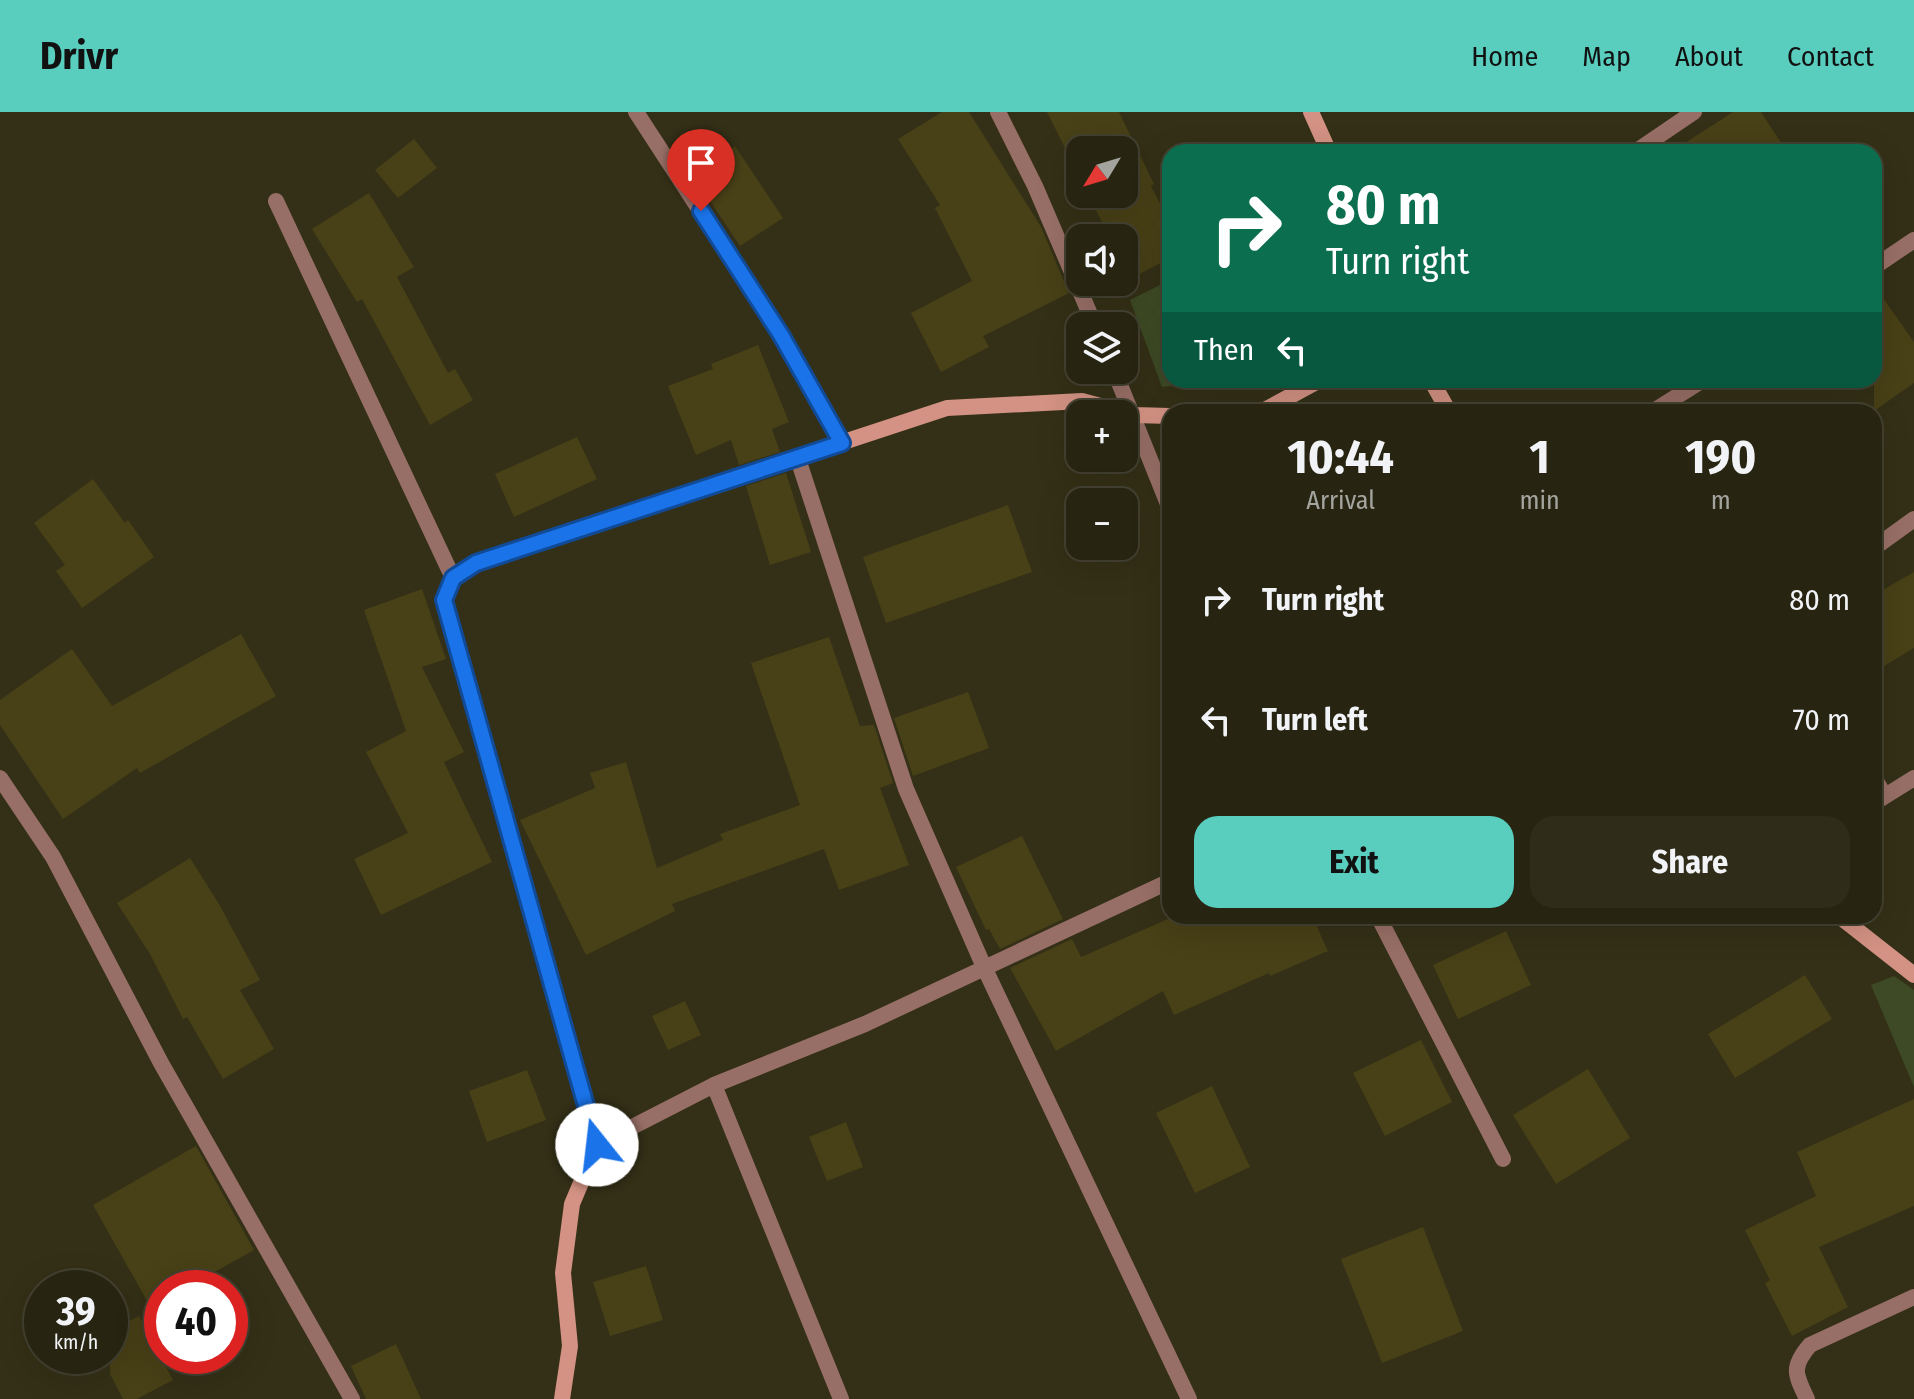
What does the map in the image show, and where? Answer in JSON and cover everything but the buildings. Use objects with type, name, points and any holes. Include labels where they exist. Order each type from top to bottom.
[{"type":"street","points":[[636,112],[781,335],[842,443]]},
{"type":"street","points":[[998,112],[1035,186],[1089,312]]},
{"type":"street","points":[[1311,112],[1325,144]]},
{"type":"street","points":[[1647,144],[1694,112]]},
{"type":"street","points":[[276,201],[453,578]]},
{"type":"street","points":[[1882,262],[1914,240]]},
{"type":"street","points":[[1276,404],[1305,388]]},
{"type":"street","points":[[1665,404],[1690,388]]},
{"type":"street","points":[[562,1399],[570,1346],[563,1273],[572,1204],[597,1145],[444,600],[453,578],[476,563],[947,408],[1066,402]]},
{"type":"street","points":[[1138,415],[1162,416]]},
{"type":"street","points":[[1138,425],[1162,488]]},
{"type":"street","points":[[797,456],[906,789],[984,967],[1189,1399]]},
{"type":"street","points":[[1882,542],[1914,519]]},
{"type":"street","points":[[0,778],[53,857],[161,1063],[352,1399]]},
{"type":"street","points":[[1882,798],[1914,778]]},
{"type":"street","points":[[597,1145],[714,1085],[865,1024],[1162,885]]},
{"type":"street","points":[[1382,924],[1503,1159]]},
{"type":"street","points":[[1849,924],[1914,975]]},
{"type":"street","points":[[714,1085],[841,1399]]},
{"type":"street","points":[[1807,1399],[1795,1374],[1799,1358],[1810,1345],[1914,1297]]},
{"type":"green space","points":[[1162,284],[1162,387],[1138,322],[1138,312],[1134,312],[1130,300]]},
{"type":"green space","points":[[1894,976],[1914,990],[1914,1087],[1871,985]]},
{"type":"route","points":[[597,1145],[444,600],[453,578],[476,563],[842,443],[781,335],[701,211]]}]
